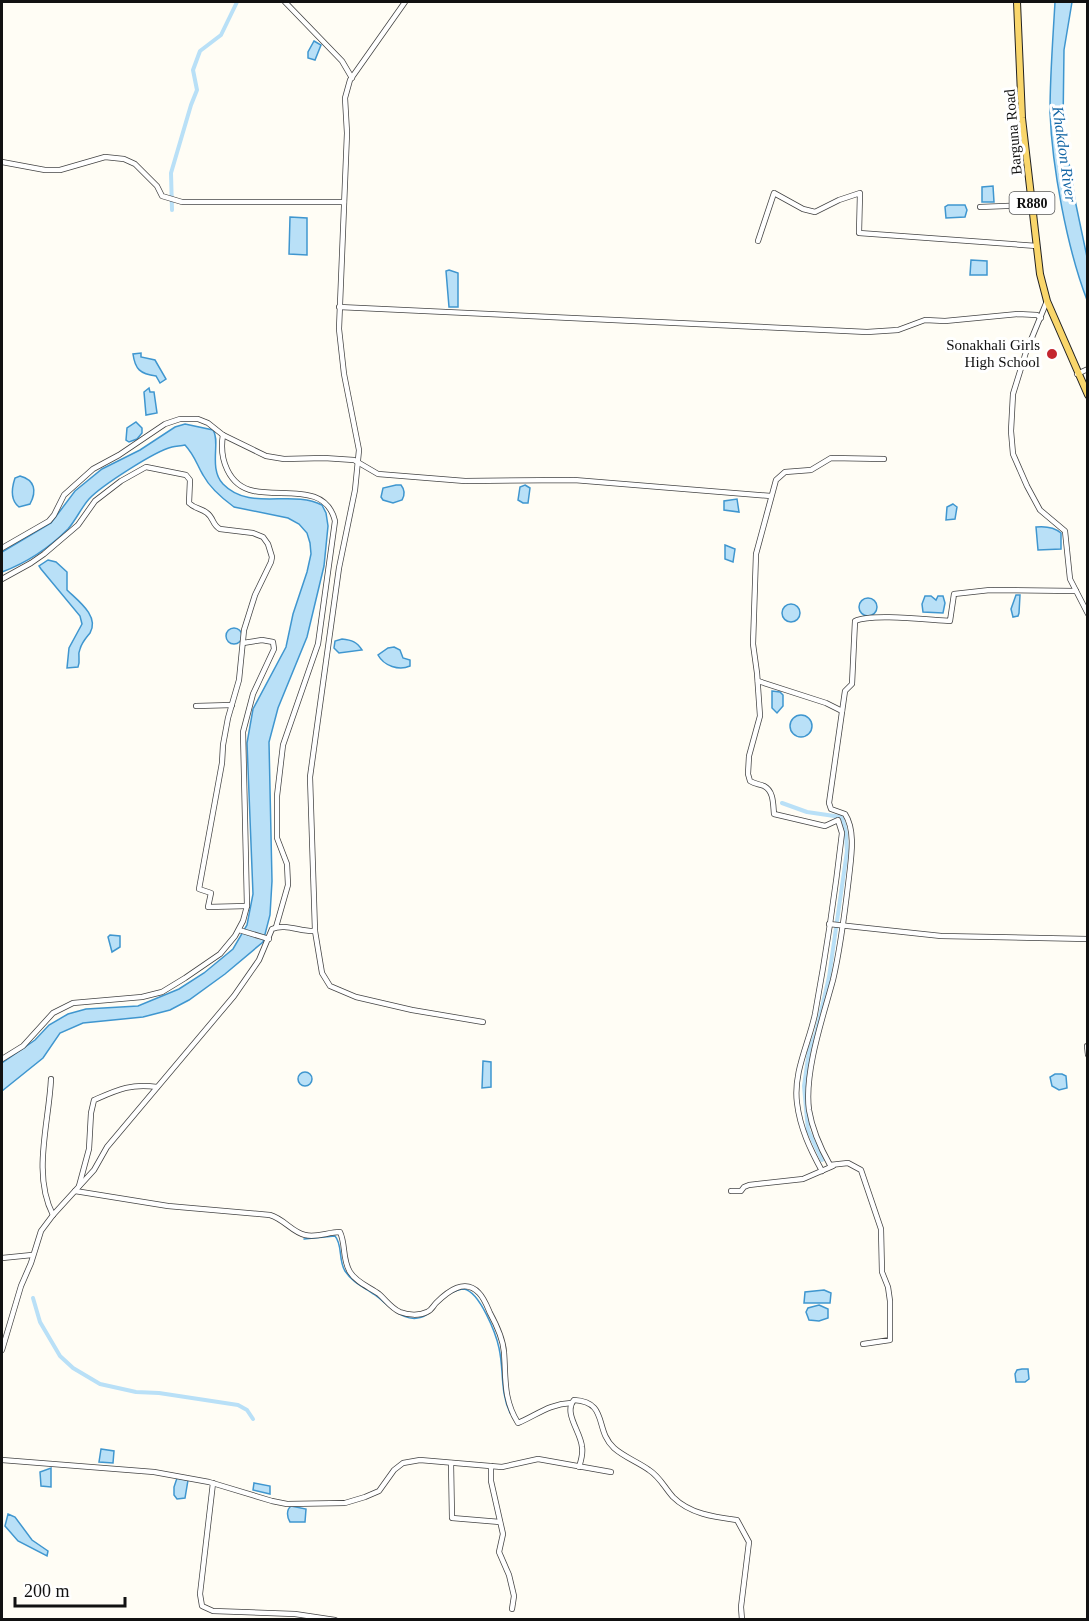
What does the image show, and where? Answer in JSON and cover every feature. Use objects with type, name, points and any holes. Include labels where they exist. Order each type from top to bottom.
[{"type":"main road","name":"Barguna Road","points":[[1017,2],[1022,118],[1040,274],[1047,302],[1088,395]]},
{"type":"street","points":[[285,2],[342,61],[352,78]]},
{"type":"street","points":[[405,2],[352,78],[345,98],[347,133],[339,329],[344,374],[359,450],[355,490],[339,568],[310,777],[315,931],[322,973],[330,986],[356,997],[483,1023]]},
{"type":"street","points":[[2,162],[52,170],[105,157],[124,159],[135,164],[157,186],[162,196],[182,202],[344,202]]},
{"type":"street","points":[[758,241],[774,193],[782,199],[815,212],[860,193],[859,233],[1037,246]]},
{"type":"street","points":[[980,207],[1032,205]]},
{"type":"street","points":[[1047,302],[1026,352],[1013,394],[1011,431],[1013,454],[1026,486],[1040,510],[1065,531],[1070,579],[1088,614]]},
{"type":"street","points":[[339,307],[867,332],[898,330],[925,320],[945,321],[1018,315],[1037,315],[1041,318]]},
{"type":"street","points":[[1077,374],[1088,369]]},
{"type":"street","points":[[2,548],[49,521],[70,489],[93,469],[119,455],[165,424],[180,419],[198,419],[208,423],[223,435],[266,456],[284,459],[354,460],[378,474],[465,481],[574,480],[771,496]]},
{"type":"street","points":[[2,1350],[40,1231],[94,1170],[107,1148],[234,996],[259,960],[272,929],[276,927],[288,885],[287,864],[277,838],[277,796],[283,745],[318,644],[335,521],[333,510],[326,502],[314,497],[294,493],[254,491],[237,482],[224,463],[221,450],[223,435]]},
{"type":"street","points":[[822,1171],[805,1141],[797,1101],[800,1067],[815,1011],[842,833],[838,820],[825,826],[774,814],[770,791],[750,781],[748,774],[750,756],[760,716],[753,644],[756,554],[776,480],[784,472],[811,470],[831,458],[884,459]]},
{"type":"street","points":[[2,579],[44,554],[78,525],[95,501],[121,481],[146,467],[186,475],[190,480],[189,503],[211,516],[215,527],[253,532],[268,544],[271,562],[264,573],[247,616],[239,680],[223,745],[199,889],[211,893],[208,907],[247,906]]},
{"type":"street","points":[[833,1166],[828,1162],[813,1123],[809,1109],[809,1095],[814,1055],[833,978],[851,857],[849,823],[842,812],[831,809],[829,803],[845,691],[852,684],[855,621],[860,619],[950,621],[954,594],[990,590],[1076,591]]},
{"type":"street","points":[[2,1059],[23,1046],[53,1013],[73,1003],[142,997],[162,992],[220,954],[239,930],[247,906],[243,732],[253,694],[274,649],[273,642],[268,640],[243,643]]},
{"type":"street","points":[[758,681],[826,702],[842,711]]},
{"type":"street","points":[[196,706],[232,705]]},
{"type":"street","points":[[829,924],[941,936],[1088,939]]},
{"type":"street","points":[[276,927],[306,932],[315,931]]},
{"type":"street","points":[[239,930],[268,939]]},
{"type":"street","points":[[1087,1046],[1088,1054]]},
{"type":"street","points":[[51,1079],[43,1165],[46,1202],[53,1215]]},
{"type":"street","points":[[77,1190],[88,1149],[94,1100],[115,1090],[136,1085],[157,1087]]},
{"type":"street","points":[[731,1191],[741,1191],[749,1185],[803,1179],[833,1166],[848,1163],[861,1170],[881,1230],[882,1272],[890,1300],[890,1341],[863,1344]]},
{"type":"street","points":[[77,1190],[168,1206],[270,1215],[277,1217],[303,1235],[340,1232],[345,1262],[352,1275],[381,1296],[394,1309],[409,1314],[426,1313],[445,1294],[463,1286],[471,1287],[483,1298],[501,1340],[507,1400],[518,1423],[543,1409],[571,1403],[574,1400],[584,1400],[597,1409],[600,1422],[613,1448],[661,1479],[673,1496],[688,1508],[708,1516],[737,1520],[749,1542],[741,1607],[742,1620]]},
{"type":"street","points":[[2,1258],[32,1255]]},
{"type":"street","points":[[571,1403],[569,1412],[583,1449],[579,1467]]},
{"type":"street","points":[[2,1460],[154,1472],[213,1483],[287,1504],[345,1503],[379,1491],[394,1470],[403,1463],[420,1460],[502,1467],[538,1459],[611,1472]]},
{"type":"street","points":[[451,1463],[452,1518],[500,1522]]},
{"type":"street","points":[[491,1466],[491,1481],[503,1534],[499,1552],[509,1575],[514,1596],[512,1610]]},
{"type":"street","points":[[213,1483],[200,1594],[202,1606],[213,1611],[295,1614],[335,1620]]},
{"type":"water","name":"Khakdon River","points":[[1055,2],[1072,2],[1064,50],[1063,125],[1087,257],[1087,300],[1067,232],[1051,134],[1051,70]]},
{"type":"water","points":[[314,41],[321,45],[315,60],[308,58],[308,52]]},
{"type":"water","points":[[993,186],[994,202],[982,202],[982,187]]},
{"type":"water","points":[[965,205],[967,210],[965,217],[946,218],[945,207]]},
{"type":"water","points":[[290,217],[307,218],[307,255],[289,254]]},
{"type":"water","points":[[971,260],[987,261],[987,275],[970,275]]},
{"type":"water","points":[[446,271],[458,273],[458,307],[449,307]]},
{"type":"water","points":[[141,353],[141,357],[155,360],[166,379],[160,383],[156,376],[139,370],[133,354]]},
{"type":"water","points":[[149,388],[150,392],[154,392],[157,413],[146,415],[144,392]]},
{"type":"water","points":[[136,422],[142,428],[142,433],[137,439],[129,442],[126,440],[127,428]]},
{"type":"water","points":[[185,424],[213,430],[216,441],[216,470],[223,484],[234,492],[258,499],[297,499],[322,505],[328,526],[324,566],[307,637],[278,708],[269,742],[272,881],[270,915],[263,942],[225,974],[189,1000],[170,1010],[143,1017],[83,1023],[60,1033],[43,1058],[2,1091],[2,1063],[35,1040],[49,1025],[68,1014],[86,1009],[138,1006],[179,989],[204,973],[233,949],[247,925],[253,894],[247,743],[253,709],[286,647],[293,614],[311,554],[307,533],[299,524],[288,518],[234,507],[209,484],[185,445],[164,450],[116,478],[89,499],[68,529],[45,549],[2,572],[2,552],[51,523],[75,491],[102,469],[140,450],[175,427]]},
{"type":"water","points":[[20,476],[32,483],[34,495],[30,504],[19,507],[14,501],[13,489],[15,478]]},
{"type":"water","points":[[401,485],[403,489],[402,500],[393,503],[383,500],[381,497],[383,488]]},
{"type":"water","points":[[525,485],[530,488],[528,503],[518,500],[520,487]]},
{"type":"water","points":[[737,499],[739,512],[724,510],[724,501]]},
{"type":"water","points":[[953,504],[957,507],[955,519],[946,520],[947,507]]},
{"type":"water","points":[[1036,527],[1050,527],[1061,533],[1061,549],[1038,550]]},
{"type":"water","points":[[725,545],[735,549],[733,562],[725,559]]},
{"type":"water","points":[[48,560],[56,562],[67,572],[67,590],[86,609],[92,621],[90,633],[79,651],[78,667],[67,668],[69,648],[82,624],[80,616],[39,566]]},
{"type":"water","points":[[1016,595],[1020,595],[1019,613],[1018,616],[1013,617],[1011,609]]},
{"type":"water","points":[[925,596],[931,596],[936,600],[938,596],[943,596],[945,603],[943,613],[923,612],[922,604]]},
{"type":"water","points":[[864,598],[872,598],[877,603],[875,614],[864,616],[859,611],[859,603]]},
{"type":"water","points":[[791,604],[797,607],[800,613],[797,619],[791,622],[785,619],[782,613],[785,607]]},
{"type":"water","points":[[231,628],[237,628],[242,636],[240,642],[231,644],[226,639],[226,633]]},
{"type":"water","points":[[342,639],[354,642],[362,650],[339,653],[334,648],[335,641]]},
{"type":"water","points":[[394,647],[400,650],[403,658],[410,660],[410,666],[401,668],[392,666],[378,655]]},
{"type":"water","points":[[772,691],[783,695],[783,706],[777,713],[772,708]]},
{"type":"water","points":[[801,715],[811,722],[812,726],[805,736],[801,737],[791,730],[790,726],[797,716]]},
{"type":"water","points":[[110,935],[120,936],[120,947],[112,952],[108,937]]},
{"type":"water","points":[[483,1061],[491,1062],[491,1087],[482,1088]]},
{"type":"water","points":[[305,1072],[310,1074],[312,1079],[310,1084],[305,1086],[300,1084],[298,1079],[300,1074]]},
{"type":"water","points":[[1055,1074],[1066,1076],[1067,1088],[1059,1090],[1052,1086],[1050,1077]]},
{"type":"water","points":[[824,1290],[831,1293],[830,1303],[804,1303],[805,1292]]},
{"type":"water","points":[[819,1305],[828,1309],[828,1318],[819,1321],[809,1320],[806,1312],[808,1308]]},
{"type":"water","points":[[1028,1369],[1029,1379],[1025,1382],[1016,1382],[1015,1374],[1017,1370]]},
{"type":"water","points":[[101,1449],[114,1451],[113,1463],[99,1462]]},
{"type":"water","points":[[51,1468],[51,1487],[41,1486],[40,1472]]},
{"type":"water","points":[[177,1478],[188,1480],[185,1498],[177,1499],[174,1495]]},
{"type":"water","points":[[254,1483],[270,1486],[270,1494],[253,1490]]},
{"type":"water","points":[[291,1506],[306,1509],[305,1522],[290,1522],[288,1509]]},
{"type":"water","points":[[8,1514],[15,1517],[32,1540],[48,1551],[47,1556],[18,1541],[5,1526]]},
{"type":"waterway","points":[[172,210],[171,173],[197,90],[193,70],[200,51],[221,35],[237,2]]},
{"type":"waterway","points":[[782,803],[807,812],[841,817],[846,834],[847,851],[829,977],[816,1033],[809,1051],[804,1086],[808,1130],[822,1160]]},
{"type":"waterway","points":[[304,1239],[335,1236],[339,1244],[343,1267],[355,1282],[399,1314],[413,1318],[420,1318],[428,1314]]},
{"type":"waterway","points":[[451,1293],[462,1289],[470,1292],[486,1314],[499,1348],[503,1389],[510,1413]]},
{"type":"waterway","points":[[33,1298],[40,1322],[60,1356],[73,1368],[100,1384],[136,1392],[159,1393],[238,1405],[247,1410],[253,1419]]},
{"type":"place","name":"Sonakhali Girls High School","points":[[1052,354]]}]
